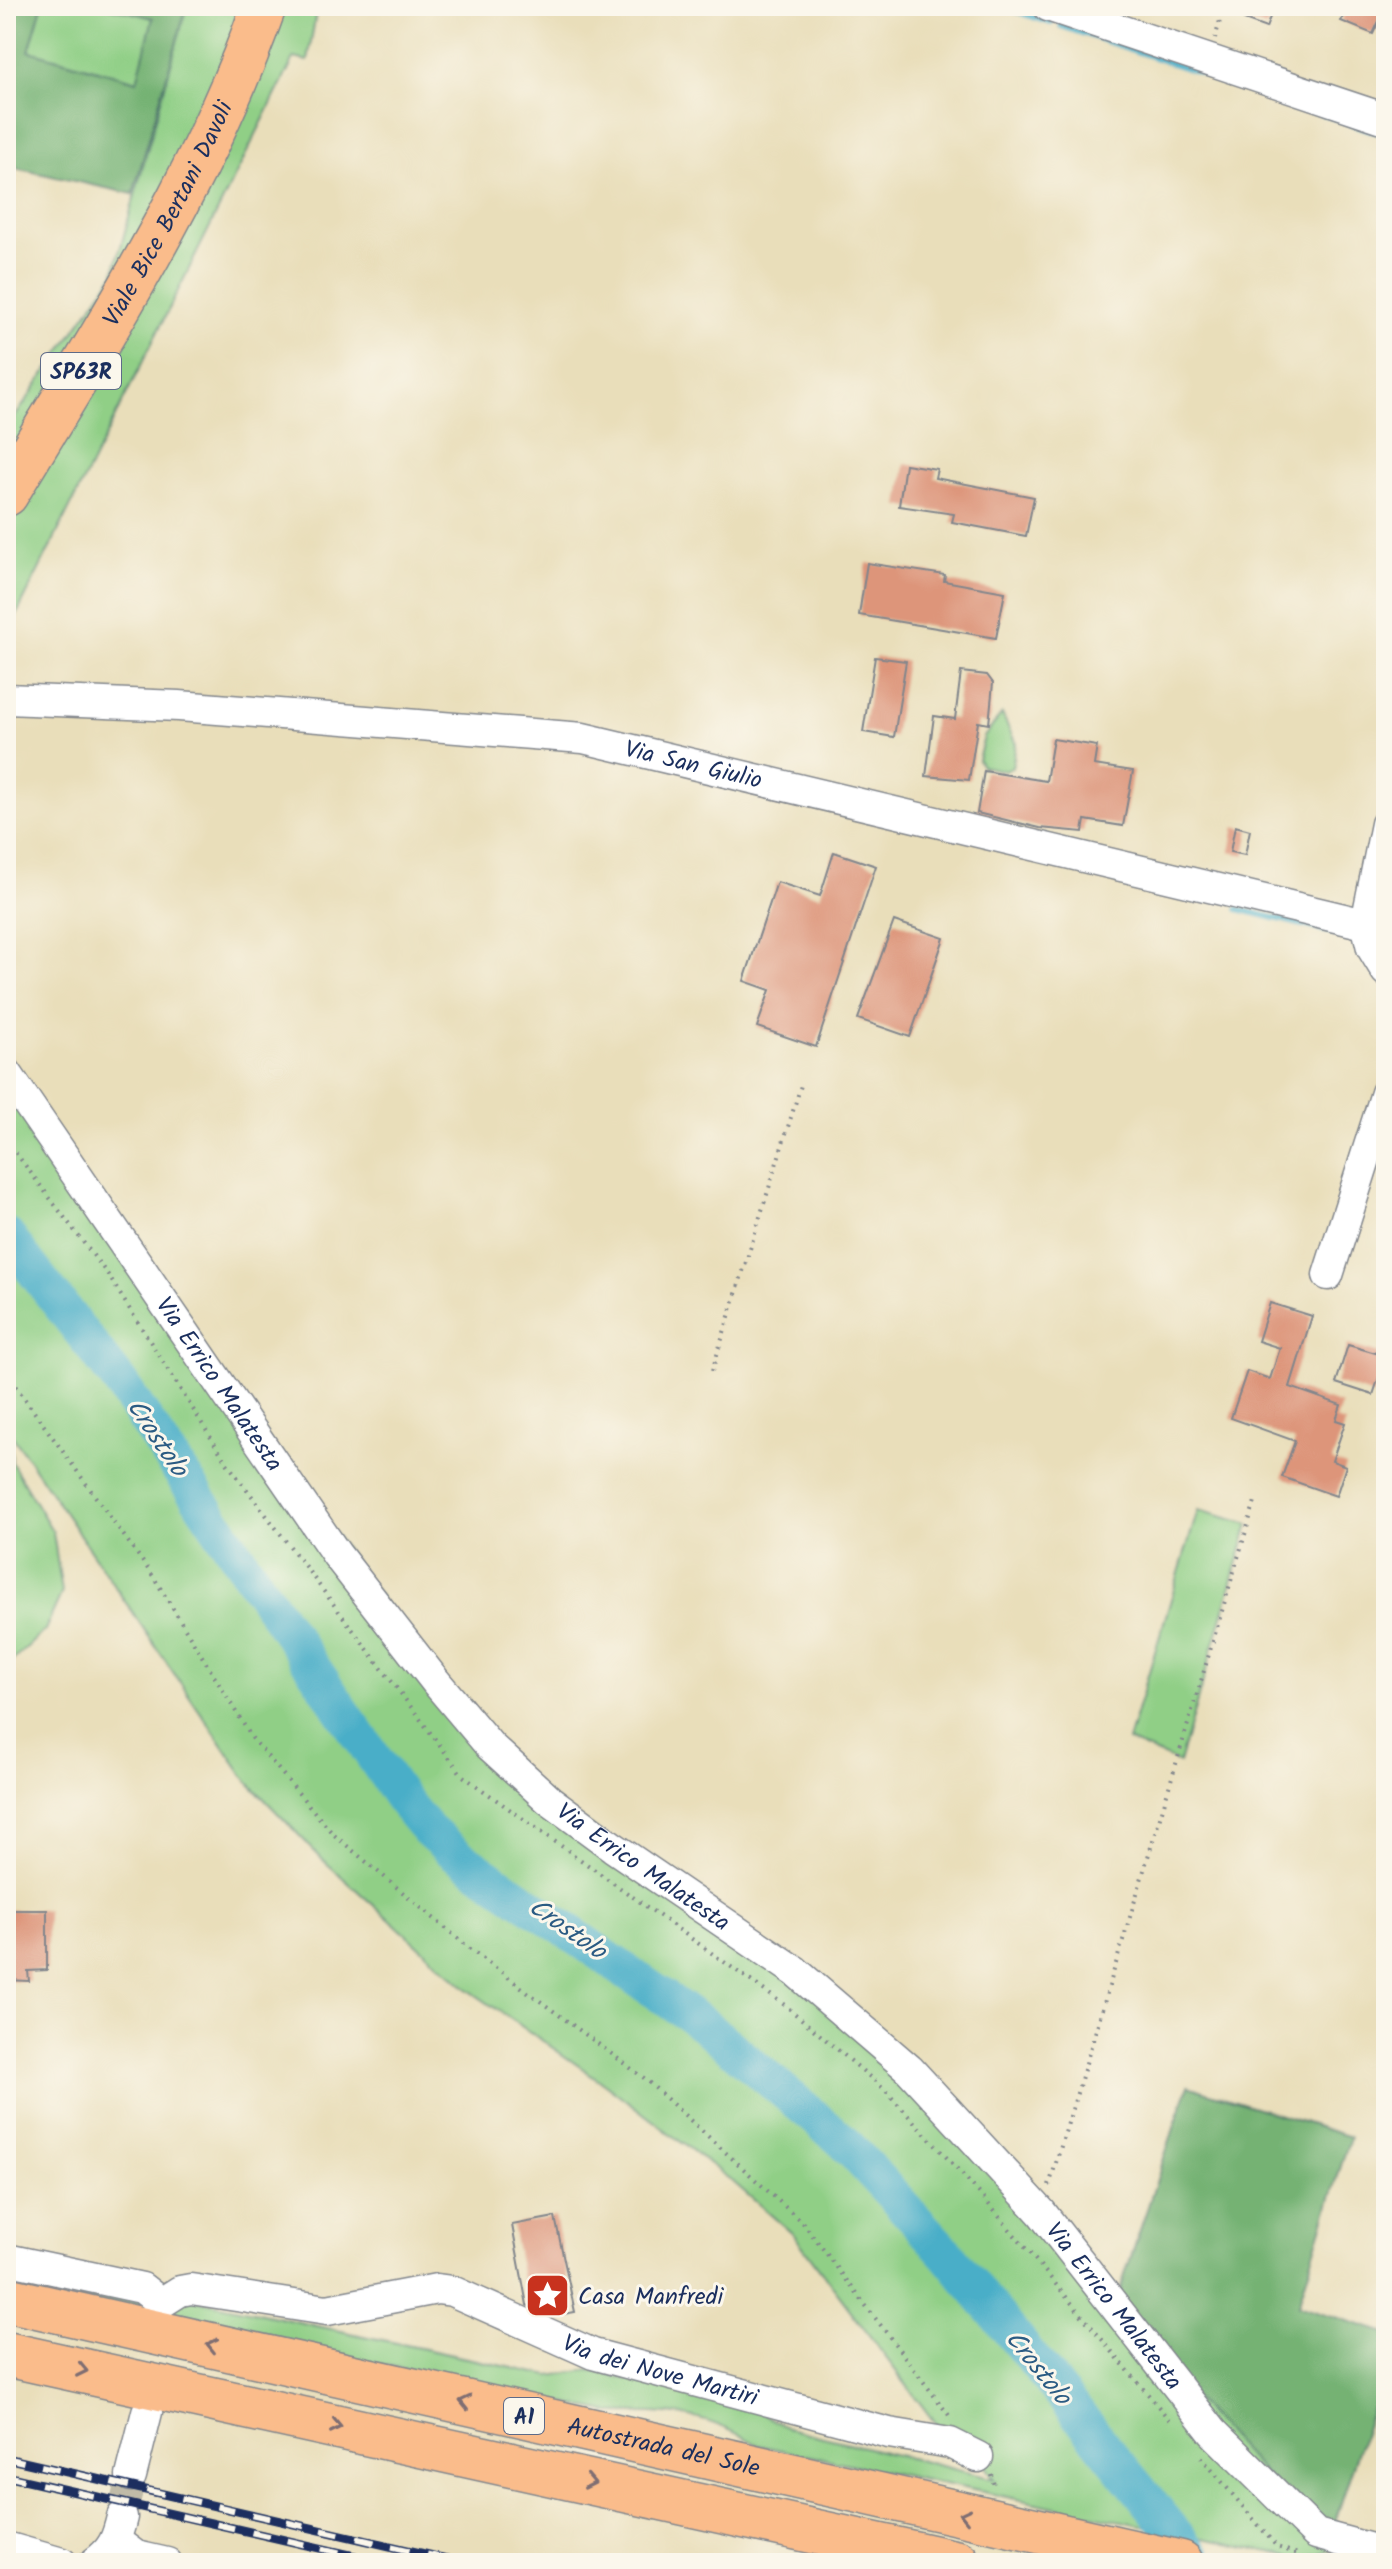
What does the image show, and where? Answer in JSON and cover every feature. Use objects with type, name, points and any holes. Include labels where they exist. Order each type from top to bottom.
[{"type":"highway","name":"Viale Bice Bertani Davoli","points":[[6,494],[116,311],[176,202],[239,72],[264,6]]},
{"type":"highway","name":"Autostrada del Sole","points":[[6,2299],[1181,2563]]},
{"type":"highway","name":"Autostrada del Sole","points":[[6,2354],[958,2563]]},
{"type":"street","points":[[1048,6],[1121,18],[1212,61],[1386,119]]},
{"type":"street","name":"Via San Giulio","points":[[6,699],[179,706],[583,738],[1376,926]]},
{"type":"street","points":[[1386,824],[1372,948],[1386,971]]},
{"type":"street","name":"Via Errico Malatesta","points":[[6,1072],[337,1555],[490,1746],[549,1800],[677,1893],[795,1971],[872,2035],[929,2089],[1041,2212],[1213,2432],[1316,2534],[1386,2553]]},
{"type":"street","points":[[1328,1275],[1386,1093]]},
{"type":"street","name":"Via dei Nove Martiri","points":[[6,2259],[142,2288],[161,2310],[180,2291],[191,2289],[327,2310],[437,2289],[452,2291],[540,2332],[619,2362],[889,2433],[950,2443],[978,2457]]},
{"type":"street","points":[[131,2476],[147,2412]]},
{"type":"street","points":[[94,2563],[108,2554],[119,2529],[136,2556],[167,2563]]},
{"type":"street","points":[[6,2547],[62,2563]]},
{"type":"path","points":[[1212,61],[1217,23],[1224,6]]},
{"type":"path","points":[[712,1371],[802,1082]]},
{"type":"path","points":[[6,1373],[153,1576],[252,1738],[333,1834],[474,1952],[644,2078],[804,2224],[893,2338],[978,2457]]},
{"type":"path","points":[[1041,2212],[1256,1498]]},
{"type":"green space","points":[[6,6],[42,6],[29,51],[137,81],[153,18],[106,6],[187,6],[133,194],[6,166]]},
{"type":"green space","points":[[42,6],[106,6],[154,18],[138,81],[29,51]]},
{"type":"green space","points":[[187,6],[244,6],[210,91],[136,247],[6,460],[6,430],[113,275]]},
{"type":"green space","points":[[281,6],[317,6],[308,61],[294,58],[6,636],[6,520],[137,310]]},
{"type":"green space","points":[[1002,714],[1016,744],[1012,767],[1006,771],[982,766],[978,760],[984,737]]},
{"type":"green space","points":[[6,1075],[491,1752],[870,2036],[1339,2547],[1304,2559],[758,2445],[721,2426],[688,2417],[611,2413],[6,2284],[6,2259],[550,2376],[589,2370],[759,2411],[787,2428],[994,2479],[978,2457],[950,2443],[794,2235],[732,2181],[605,2084],[466,1988],[322,1859],[248,1782],[9,1431],[12,1463],[53,1532],[62,1592],[45,1630],[6,1667]]},
{"type":"green space","points":[[1198,1510],[1249,1524],[1179,1763],[1128,1741]]},
{"type":"green space","points":[[1188,2086],[1350,2137],[1298,2305],[1386,2333],[1386,2365],[1328,2543],[1113,2311]]},
{"type":"building","points":[[1249,6],[1274,6],[1266,28],[1244,20]]},
{"type":"building","points":[[1348,6],[1386,6],[1373,34],[1341,21]]},
{"type":"building","points":[[905,464],[937,469],[935,478],[1034,497],[1026,536],[952,522],[954,514],[899,506]]},
{"type":"building","points":[[867,563],[945,575],[944,581],[1005,592],[996,638],[859,615]]},
{"type":"building","points":[[875,657],[906,661],[894,737],[863,732]]},
{"type":"building","points":[[961,672],[987,675],[993,683],[989,724],[978,722],[969,780],[926,776],[934,716],[955,719]]},
{"type":"building","points":[[1053,739],[1097,746],[1094,765],[1133,771],[1123,826],[1085,820],[1083,832],[1040,828],[977,813],[984,771],[1046,781]]},
{"type":"building","points":[[1235,826],[1250,830],[1245,855],[1230,852]]},
{"type":"building","points":[[834,852],[876,866],[816,1047],[757,1027],[770,990],[744,981],[777,882],[820,896]]},
{"type":"building","points":[[894,921],[944,938],[910,1037],[858,1019]]},
{"type":"building","points":[[1270,1303],[1312,1316],[1290,1387],[1341,1405],[1336,1420],[1345,1423],[1332,1461],[1346,1466],[1336,1496],[1282,1477],[1295,1441],[1231,1418],[1247,1371],[1270,1379],[1280,1348],[1258,1341]]},
{"type":"building","points":[[1348,1345],[1386,1356],[1373,1395],[1336,1383]]},
{"type":"building","points":[[6,1910],[47,1910],[47,1970],[28,1971],[29,1981],[6,1980]]},
{"type":"building","points":[[555,2217],[575,2312],[552,2316],[527,2305],[512,2225]]},
{"type":"waterway","points":[[1001,6],[1051,23]]},
{"type":"waterway","points":[[1061,26],[1386,135]]},
{"type":"waterway","points":[[1238,909],[1359,939]]},
{"type":"waterway","name":"Crostolo","points":[[6,1235],[119,1381],[402,1799],[427,1829],[456,1854],[704,2025],[843,2141],[947,2254],[1199,2563]]},
{"type":"tunnel","points":[[122,2517],[131,2476]]},
{"type":"railway","points":[[6,2458],[464,2563]]},
{"type":"railway","points":[[6,2476],[385,2563]]},
{"type":"place","name":"Casa Manfredi","points":[[547,2296]]}]
